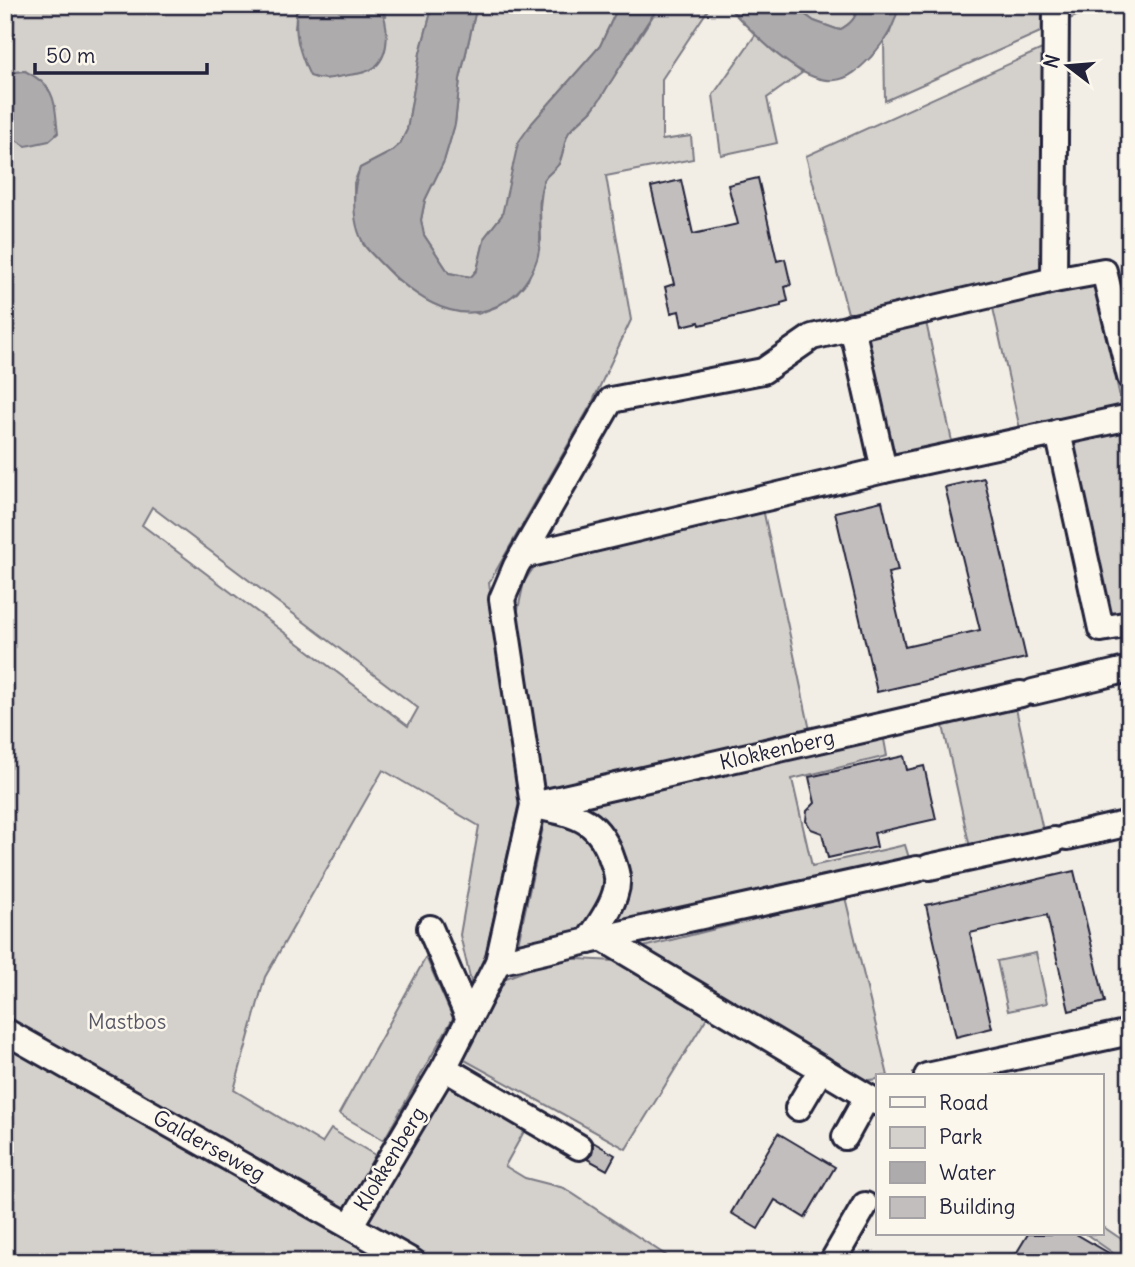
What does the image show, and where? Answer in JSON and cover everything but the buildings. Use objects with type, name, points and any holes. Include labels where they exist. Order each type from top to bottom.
[{"type":"street","points":[[1054,280],[1056,5]]},
{"type":"street","name":"Klokkenberg","points":[[350,1226],[444,1068],[498,962],[533,805],[502,599],[522,556],[611,400],[763,371],[812,337],[1054,280],[1104,271],[1130,377]]},
{"type":"street","points":[[852,327],[884,470]]},
{"type":"street","points":[[522,556],[884,470],[985,438],[1058,432],[1130,417]]},
{"type":"street","points":[[1058,432],[1101,629],[1130,624]]},
{"type":"street","name":"Klokkenberg","points":[[533,805],[1130,670]]},
{"type":"street","points":[[533,805],[568,812],[598,829],[612,857],[618,875],[616,891],[595,940]]},
{"type":"street","points":[[498,962],[1130,823]]},
{"type":"street","points":[[430,928],[469,1019]]},
{"type":"street","points":[[595,940],[870,1095],[845,1137]]},
{"type":"street","name":"Galderseweg","points":[[5,1031],[413,1262]]},
{"type":"street","points":[[936,1074],[1130,1032]]},
{"type":"street","points":[[444,1068],[579,1147]]},
{"type":"street","points":[[799,1108],[821,1069]]},
{"type":"street","points":[[832,1262],[865,1205]]},
{"type":"green space","name":"Mastbos","points":[[5,5],[297,5],[295,28],[386,16],[379,5],[433,5],[420,53],[407,130],[400,144],[391,152],[360,168],[354,183],[354,198],[363,244],[396,279],[478,314],[496,307],[517,293],[528,280],[541,240],[540,207],[543,182],[548,173],[559,164],[568,133],[592,110],[660,5],[711,5],[662,79],[662,140],[691,136],[693,159],[606,176],[631,320],[592,403],[489,583],[521,793],[486,953],[472,986],[460,935],[479,826],[383,770],[265,977],[234,1090],[322,1143],[331,1129],[375,1155],[367,1170],[389,1183],[449,1078],[527,1126],[505,1166],[525,1178],[564,1188],[676,1262],[5,1262],[5,134],[25,71],[5,73]],"holes":[[[152,507],[418,708],[408,726],[142,525]]]},
{"type":"green space","points":[[477,5],[619,5],[600,46],[532,123],[502,215],[485,237],[477,270],[471,277],[449,273],[424,235],[421,220],[425,200],[444,161],[455,124],[460,79]]},
{"type":"green space","points":[[792,5],[859,5],[852,20],[839,30],[814,21]]},
{"type":"green space","points":[[899,5],[1101,5],[885,101],[884,41],[889,35]]},
{"type":"green space","points":[[756,34],[802,73],[767,98],[777,143],[721,155],[713,95]]},
{"type":"green space","points":[[1042,49],[1047,273],[849,317],[806,156]]},
{"type":"green space","points":[[1095,285],[1122,406],[1020,429],[993,308]]},
{"type":"green space","points":[[926,322],[953,446],[888,460],[862,336]]},
{"type":"green space","points":[[1127,423],[1130,436],[1130,618],[1112,622],[1070,436]]},
{"type":"green space","points":[[762,504],[811,735],[541,791],[515,623],[524,582],[540,558]]},
{"type":"green space","points":[[1015,704],[1044,835],[971,852],[942,721]]},
{"type":"green space","points":[[883,734],[887,756],[792,779],[812,866],[905,845],[910,861],[603,933],[624,890],[579,809]]},
{"type":"green space","points":[[545,818],[563,818],[595,842],[608,888],[578,938],[516,953]]},
{"type":"green space","points":[[845,897],[888,1074],[876,1074],[876,1079],[861,1081],[639,948]]},
{"type":"green space","points":[[1036,953],[1047,1003],[1008,1011],[997,961]]},
{"type":"green space","points":[[426,957],[453,1018],[384,1140],[339,1114]]},
{"type":"green space","points":[[558,958],[616,961],[709,1014],[626,1149],[461,1058],[506,978]]},
{"type":"green space","points":[[1104,1227],[1130,1245],[1130,1262],[1126,1262],[1089,1236],[1104,1236]]},
{"type":"water","points":[[297,5],[379,5],[385,20],[387,37],[380,61],[375,67],[359,73],[326,79],[310,76],[298,42]]},
{"type":"water","points":[[433,5],[477,5],[460,79],[455,124],[444,161],[425,200],[421,220],[424,235],[449,273],[471,277],[477,270],[485,237],[502,215],[518,143],[532,123],[600,46],[619,5],[660,5],[597,103],[570,131],[560,161],[544,180],[540,199],[539,249],[529,277],[507,300],[488,310],[469,313],[433,304],[399,281],[364,245],[356,224],[354,201],[360,168],[391,152],[400,144],[407,130],[420,53]]},
{"type":"water","points":[[726,5],[792,5],[814,21],[839,30],[852,20],[859,5],[899,5],[889,33],[871,57],[850,75],[835,80],[806,74],[791,65]]},
{"type":"water","points":[[25,71],[43,83],[52,96],[58,133],[49,141],[26,146],[5,134],[5,73]]}]
